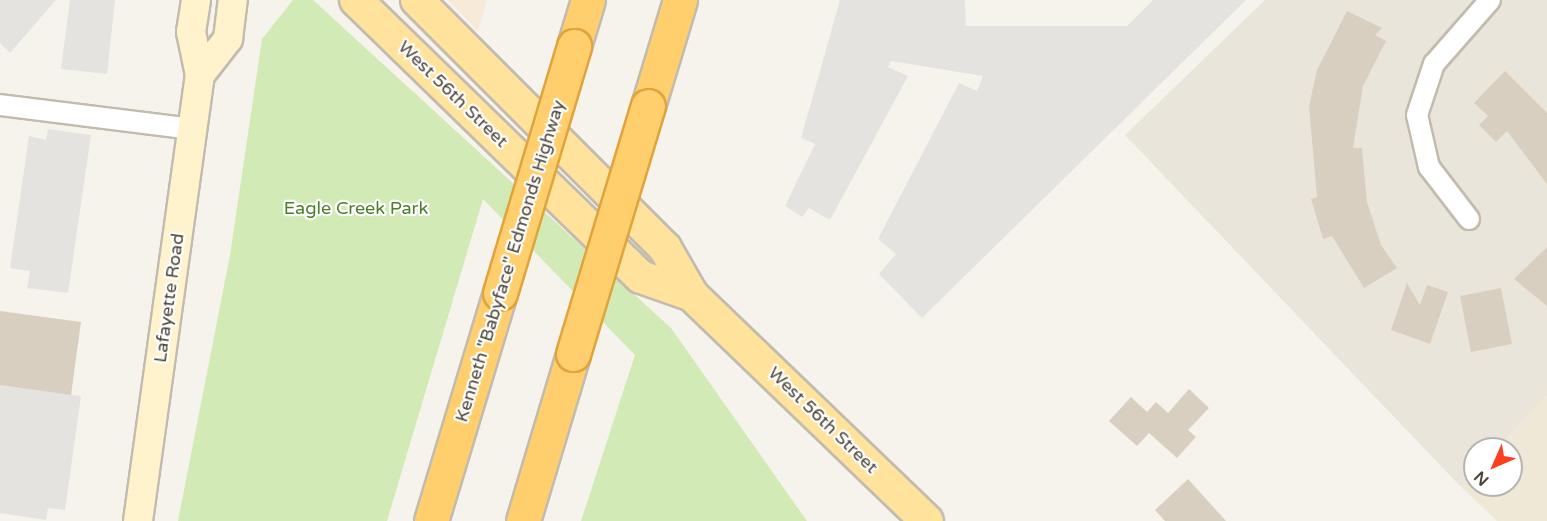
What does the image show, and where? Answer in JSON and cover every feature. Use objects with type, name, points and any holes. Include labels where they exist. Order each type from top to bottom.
[{"type":"highway","name":"Kenneth \"Babyface\" Edmonds Highway","points":[[431,521],[588,0]]},
{"type":"highway","points":[[523,521],[680,0]]},
{"type":"main road","name":"Lafayette Road","points":[[138,521],[200,75],[191,32],[196,0]]},
{"type":"main road","points":[[200,75],[228,39],[233,0]]},
{"type":"main road","name":"West 56th Street","points":[[356,0],[641,277],[692,295]]},
{"type":"main road","name":"West 56th Street","points":[[417,0],[665,248],[692,295],[927,521]]},
{"type":"street","points":[[1469,219],[1429,167],[1417,115],[1434,64],[1490,0]]},
{"type":"street","points":[[0,105],[193,129]]},
{"type":"shaded area","points":[[0,0],[56,0],[10,53],[0,43]]},
{"type":"shaded area","points":[[70,0],[115,0],[107,74],[61,69]]},
{"type":"shaded area","points":[[448,0],[487,0],[478,31]]},
{"type":"shaded area","points":[[840,0],[965,0],[966,26],[1127,26],[1153,0],[1246,0],[922,318],[879,274],[896,254],[878,239],[959,83],[977,91],[983,76],[891,61],[888,67],[908,76],[830,220],[809,208],[802,217],[785,206],[815,144],[801,138]]},
{"type":"shaded area","points":[[1265,0],[1547,0],[1547,396],[1508,437],[1463,437],[1463,485],[1461,487],[1125,135]]},
{"type":"shaded area","points":[[48,129],[91,135],[68,293],[27,288],[30,271],[10,268],[29,136],[46,140]]},
{"type":"shaded area","points":[[0,385],[81,396],[65,510],[48,508],[46,520],[0,513]]},
{"type":"shaded area","points":[[1547,396],[1547,521],[1497,521],[1472,497],[1523,497],[1523,437],[1508,437]]},
{"type":"green space","name":"Eagle Creek Park","points":[[293,0],[313,0],[671,328],[807,521],[581,521],[635,355],[483,199],[387,521],[178,521],[230,255],[262,39]]},
{"type":"building","points":[[1347,11],[1382,28],[1375,35],[1386,41],[1363,86],[1353,148],[1362,148],[1367,202],[1381,245],[1397,268],[1364,288],[1332,236],[1323,239],[1311,199],[1317,197],[1309,106],[1317,70]]},
{"type":"building","points":[[1505,71],[1547,113],[1547,184],[1507,131],[1496,142],[1479,125],[1488,116],[1474,103]]},
{"type":"building","points":[[1547,247],[1547,306],[1514,279]]},
{"type":"building","points":[[1407,283],[1420,305],[1427,285],[1448,292],[1430,344],[1391,330]]},
{"type":"building","points":[[1501,288],[1512,344],[1471,352],[1460,296]]},
{"type":"building","points":[[0,311],[81,322],[71,395],[0,385]]},
{"type":"building","points":[[1189,389],[1209,408],[1188,430],[1196,437],[1177,458],[1149,433],[1137,446],[1109,421],[1131,397],[1147,412],[1156,402],[1168,413]]},
{"type":"building","points":[[1188,479],[1226,521],[1165,521],[1155,510]]}]
